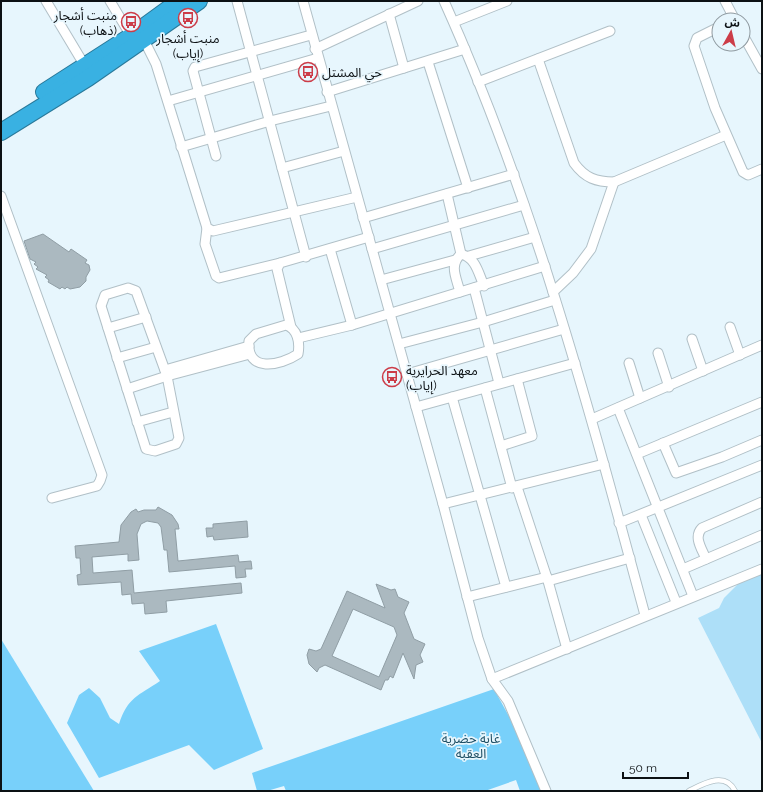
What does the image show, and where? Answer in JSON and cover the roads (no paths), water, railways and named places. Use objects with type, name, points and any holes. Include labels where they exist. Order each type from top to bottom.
[{"type":"highway","points":[[1,132],[88,78],[179,1]]},
{"type":"highway","points":[[1,120],[85,66],[137,38],[199,1]]},
{"type":"street","points":[[46,1],[85,66]]},
{"type":"street","points":[[110,1],[156,64],[207,228],[205,244],[216,276],[219,278],[306,257],[369,237]]},
{"type":"street","points":[[237,1],[306,257]]},
{"type":"street","points":[[303,1],[327,92],[443,504],[467,597],[492,679],[508,701],[546,791]]},
{"type":"street","points":[[168,101],[258,76],[317,54],[389,14],[418,1]]},
{"type":"street","points":[[444,1],[465,49],[514,174],[545,266],[592,419],[646,615]]},
{"type":"street","points":[[454,22],[507,1]]},
{"type":"street","points":[[725,1],[730,12]]},
{"type":"street","points":[[389,14],[404,68]]},
{"type":"street","points":[[478,82],[610,31]]},
{"type":"street","points":[[711,31],[697,38],[694,46],[715,108],[745,174],[748,175],[762,169]]},
{"type":"street","points":[[216,156],[193,71],[195,67],[312,35]]},
{"type":"street","points":[[327,92],[428,62],[465,49]]},
{"type":"street","points":[[751,49],[762,68]]},
{"type":"street","points":[[538,58],[574,163],[580,171],[588,177],[600,182],[614,182],[726,135]]},
{"type":"street","points":[[428,62],[468,188]]},
{"type":"street","points":[[181,147],[270,121],[331,106]]},
{"type":"street","points":[[282,168],[344,151]]},
{"type":"street","points":[[363,218],[514,174]]},
{"type":"street","points":[[398,344],[483,322],[554,296],[591,249],[614,182]]},
{"type":"street","points":[[447,194],[462,256]]},
{"type":"street","points":[[1,196],[102,475],[97,486],[52,498]]},
{"type":"street","points":[[207,228],[213,231],[357,197]]},
{"type":"street","points":[[372,249],[524,205]]},
{"type":"street","points":[[381,280],[462,256],[535,237]]},
{"type":"street","points":[[330,249],[352,325]]},
{"type":"street","points":[[462,256],[474,261],[484,286]]},
{"type":"street","points":[[460,292],[454,266],[462,256]]},
{"type":"street","points":[[280,263],[277,269],[278,277],[291,327],[298,338],[298,354],[292,359],[265,365],[258,363],[250,350],[249,341],[256,334],[286,325],[291,327]]},
{"type":"street","points":[[298,338],[352,325],[484,286],[545,266]]},
{"type":"street","points":[[128,288],[136,291],[166,373],[178,441],[176,444],[155,451],[146,449],[108,328],[101,306],[105,295],[128,288]]},
{"type":"street","points":[[474,288],[500,383]]},
{"type":"street","points":[[108,328],[146,317]]},
{"type":"street","points":[[730,326],[740,355]]},
{"type":"street","points":[[407,374],[564,329]]},
{"type":"street","points":[[692,339],[704,371]]},
{"type":"street","points":[[592,419],[669,387],[762,345]]},
{"type":"street","points":[[117,358],[156,347]]},
{"type":"street","points":[[127,389],[166,373],[250,350]]},
{"type":"street","points":[[658,353],[669,387]]},
{"type":"street","points":[[416,407],[575,363]]},
{"type":"street","points":[[629,363],[640,398]]},
{"type":"street","points":[[501,446],[532,436],[516,379]]},
{"type":"street","points":[[485,388],[501,446],[547,579],[567,649]]},
{"type":"street","points":[[452,397],[506,587]]},
{"type":"street","points":[[637,454],[762,402]]},
{"type":"street","points":[[618,408],[693,596]]},
{"type":"street","points":[[138,422],[173,412]]},
{"type":"street","points":[[663,443],[676,473],[722,458],[762,440]]},
{"type":"street","points":[[443,504],[604,464]]},
{"type":"street","points":[[620,523],[762,465]]},
{"type":"street","points":[[706,559],[698,538],[699,531],[702,528],[762,502]]},
{"type":"street","points":[[641,515],[676,602]]},
{"type":"street","points":[[683,568],[762,535]]},
{"type":"street","points":[[467,597],[630,558]]},
{"type":"street","points":[[492,679],[567,649],[676,602],[762,569]]},
{"type":"lane","points":[[689,791],[708,782],[717,780],[726,781],[733,786],[735,791]]},
{"type":"place","name":"منبت أشجار (إياب)","points":[[188,18]]},
{"type":"place","name":"منبت أشجار (ذهاب)","points":[[131,22]]},
{"type":"place","name":"حي المشتل","points":[[308,72]]},
{"type":"place","name":"معهد الحرايرية (إياب)","points":[[392,377]]},
{"type":"park label","name":"غابة حضرية العقبة","points":[[471,746]]}]
